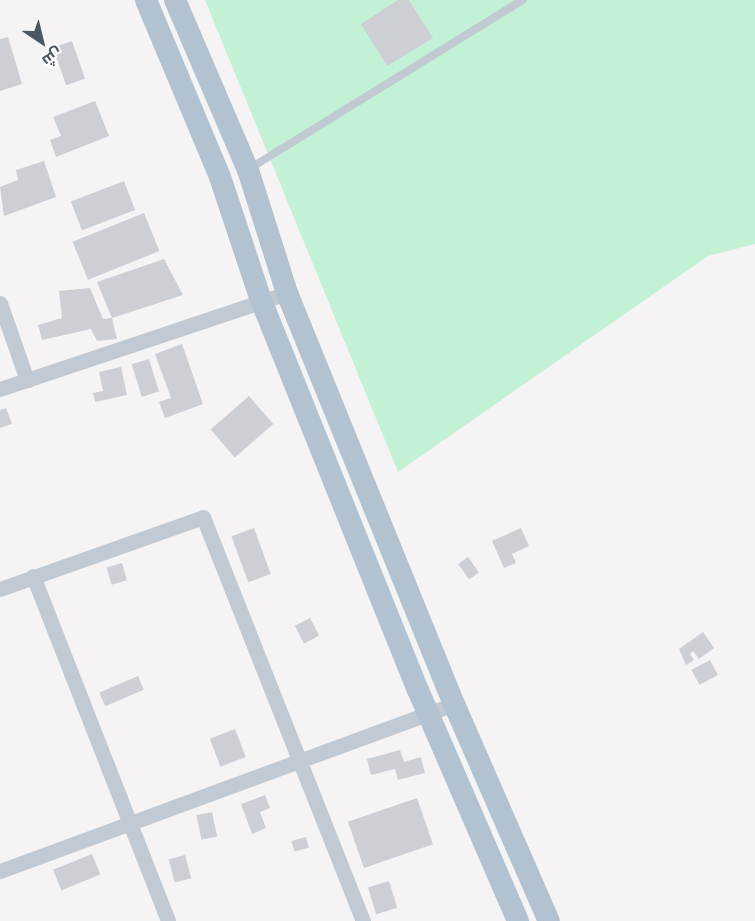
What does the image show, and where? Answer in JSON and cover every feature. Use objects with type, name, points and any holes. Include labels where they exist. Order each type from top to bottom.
[{"type":"main road","points":[[146,0],[220,177],[261,300],[429,714],[518,921]]},
{"type":"main road","points":[[175,0],[248,170],[287,293],[454,704],[549,921]]},
{"type":"street","points":[[0,389],[287,293]]},
{"type":"street","points":[[0,303],[27,380]]},
{"type":"street","points":[[0,589],[202,517],[363,921]]},
{"type":"street","points":[[33,576],[168,921]]},
{"type":"street","points":[[0,871],[454,704]]},
{"type":"lane","points":[[248,170],[523,0]]},
{"type":"green space","points":[[205,0],[755,0],[755,244],[708,256],[398,472]]},
{"type":"building","points":[[398,0],[409,0],[433,38],[387,66],[361,24]]},
{"type":"building","points":[[8,37],[22,84],[0,91],[0,39]]},
{"type":"building","points":[[72,41],[85,79],[66,85],[53,48]]},
{"type":"building","points":[[95,101],[109,136],[56,157],[50,140],[61,136],[53,117]]},
{"type":"building","points":[[44,161],[56,197],[4,216],[0,187],[18,180],[16,170]]},
{"type":"building","points":[[124,181],[135,210],[82,230],[71,201]]},
{"type":"building","points":[[144,213],[159,251],[88,280],[73,242]]},
{"type":"building","points":[[164,259],[183,295],[112,318],[97,282]]},
{"type":"building","points":[[90,288],[103,319],[112,318],[117,339],[97,341],[91,329],[42,340],[38,325],[62,318],[59,291]]},
{"type":"building","points":[[182,344],[203,404],[165,418],[159,402],[171,398],[155,354]]},
{"type":"building","points":[[149,359],[159,392],[142,397],[132,364]]},
{"type":"building","points":[[121,367],[127,395],[95,402],[93,393],[103,391],[99,372]]},
{"type":"building","points":[[249,396],[273,424],[235,457],[211,429]]},
{"type":"building","points":[[6,408],[12,424],[0,428],[0,410]]},
{"type":"building","points":[[254,528],[271,574],[248,582],[231,536]]},
{"type":"building","points":[[521,528],[529,546],[512,554],[516,563],[504,568],[492,541]]},
{"type":"building","points":[[468,557],[479,573],[469,579],[458,564]]},
{"type":"building","points":[[122,563],[127,580],[112,585],[107,567]]},
{"type":"building","points":[[310,618],[319,636],[304,644],[295,626]]},
{"type":"building","points":[[703,632],[714,648],[699,659],[693,651],[690,654],[694,660],[686,665],[679,649]]},
{"type":"building","points":[[710,660],[718,675],[699,685],[691,670]]},
{"type":"building","points":[[138,676],[144,690],[105,706],[99,692]]},
{"type":"building","points":[[235,729],[246,757],[221,767],[210,739]]},
{"type":"building","points":[[400,750],[404,762],[421,757],[425,773],[398,780],[395,769],[371,775],[367,759]]},
{"type":"building","points":[[265,795],[270,808],[260,812],[266,828],[252,834],[241,804]]},
{"type":"building","points":[[417,798],[433,844],[364,868],[348,822]]},
{"type":"building","points":[[212,812],[217,836],[202,840],[196,815]]},
{"type":"building","points":[[306,837],[309,848],[294,852],[292,841]]},
{"type":"building","points":[[92,854],[100,874],[61,890],[53,870]]},
{"type":"building","points":[[185,855],[191,878],[175,883],[169,859]]},
{"type":"building","points":[[389,881],[397,908],[376,914],[368,887]]}]
